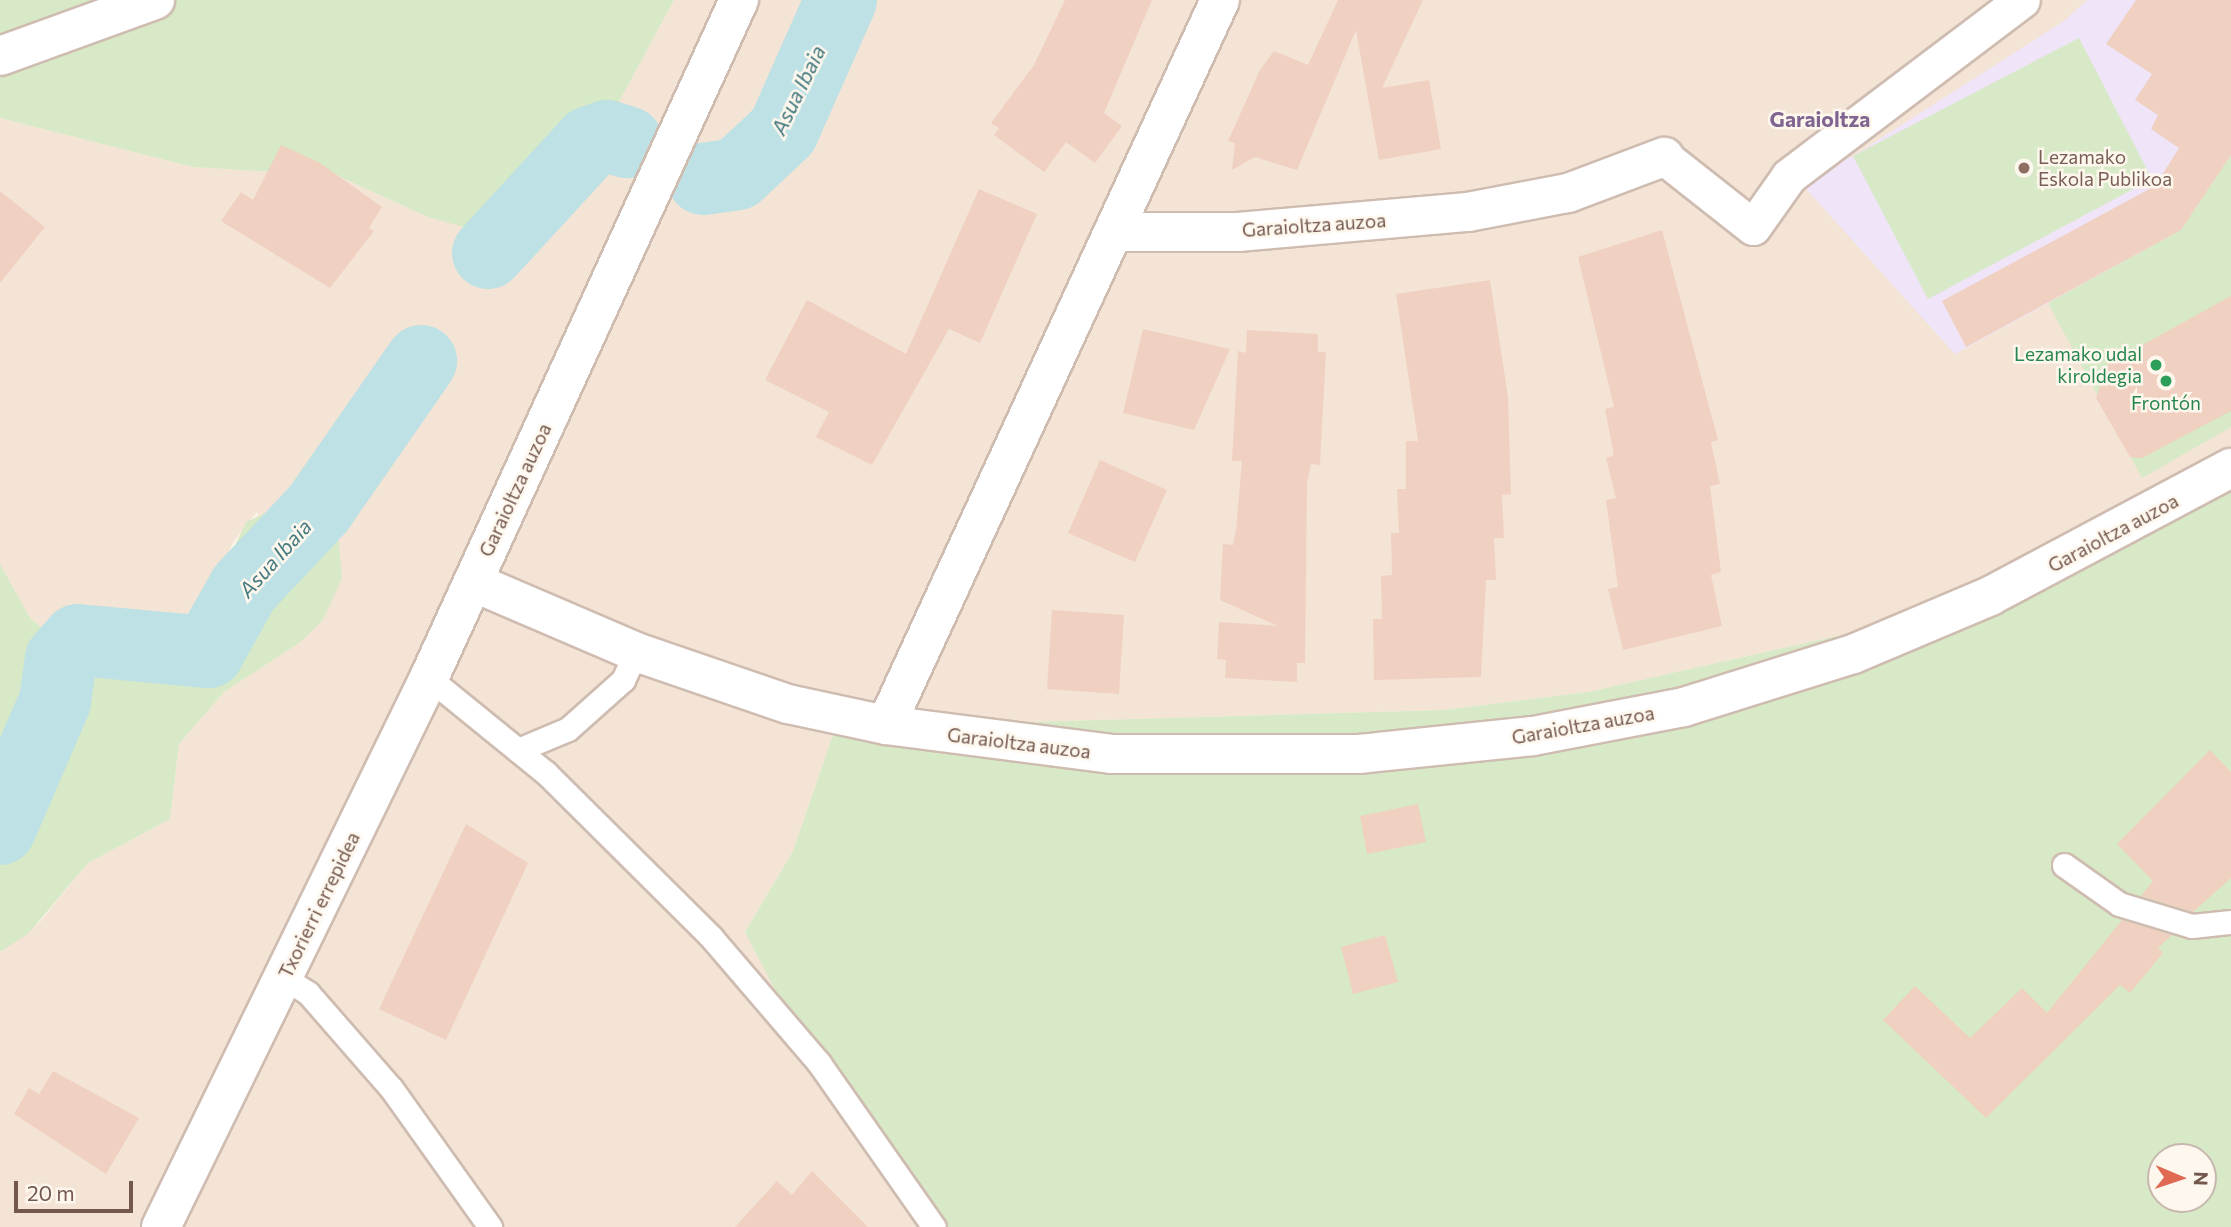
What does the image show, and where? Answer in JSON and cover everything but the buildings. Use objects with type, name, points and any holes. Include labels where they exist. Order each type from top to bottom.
[{"type":"street","points":[[0,56],[155,0]]},
{"type":"street","name":"Garaioltza auzoa","points":[[739,0],[473,582],[636,652],[788,704],[987,743],[1246,758],[1533,736],[1659,712],[1853,654],[1990,596],[2231,468]]},
{"type":"street","points":[[886,725],[1116,232],[1220,0]]},
{"type":"street","name":"Garaioltza auzoa","points":[[1116,232],[1238,232],[1468,212],[1568,193],[1664,156],[1753,227],[1782,187],[2022,0]]},
{"type":"street","name":"Txorierri errepidea","points":[[161,1227],[285,978],[473,582]]},
{"type":"lane","points":[[518,750],[568,729],[623,680],[636,652]]},
{"type":"lane","points":[[429,678],[518,750],[711,937],[819,1063],[934,1227]]},
{"type":"lane","points":[[2064,865],[2119,904],[2192,926],[2231,922]]},
{"type":"lane","points":[[285,978],[308,993],[391,1088],[490,1227]]},
{"type":"shaded area","points":[[674,0],[2231,0],[2231,481],[1957,609],[1588,692],[1444,710],[1030,722],[845,700],[793,851],[745,932],[931,1227],[0,1227],[0,952],[39,923],[88,863],[170,819],[179,744],[224,692],[299,643],[257,512],[233,542],[189,644],[132,631],[62,644],[30,618],[0,564],[0,118],[193,167],[338,176],[428,217],[544,178],[580,139],[606,126]]},
{"type":"shaded area","name":"Lezamako Eskola Publikoa","points":[[2087,0],[2231,0],[2231,155],[2181,230],[1955,354],[1798,180],[1853,156],[2064,21]]},
{"type":"green space","points":[[0,0],[674,0],[606,126],[580,139],[499,237],[428,217],[338,176],[193,167],[0,118]]},
{"type":"green space","points":[[2079,38],[2152,179],[1928,299],[1853,156]]},
{"type":"green space","name":"Lezamako udal kiroldegia","points":[[2231,155],[2231,427],[2142,478],[2048,303],[2181,230]]},
{"type":"green space","points":[[2231,481],[2231,1227],[931,1227],[805,1048],[745,932],[793,851],[845,700],[1030,722],[1444,710],[1588,692],[1957,609]]},
{"type":"green space","points":[[285,504],[309,508],[338,534],[342,578],[323,620],[299,643],[224,692],[179,744],[170,819],[88,863],[29,933],[0,952],[0,564],[30,618],[62,644],[93,628],[189,644],[246,522]]},
{"type":"waterway","name":"Asua Ibaia","points":[[703,179],[737,174],[783,131],[841,0]]},
{"type":"waterway","name":"Asua Ibaia","points":[[488,253],[590,142],[607,136],[627,142]]},
{"type":"waterway","name":"Asua Ibaia","points":[[0,829],[55,701],[61,659],[78,640],[208,652],[244,588],[319,508],[421,361]]},
{"type":"place","name":"Lezamako Eskola Publikoa","points":[[2024,168]]},
{"type":"place","name":"Lezamako udal kiroldegia","points":[[2156,365]]},
{"type":"place","name":"Frontón","points":[[2166,381]]},
{"type":"district","name":"Garaioltza","points":[[1820,119]]}]
